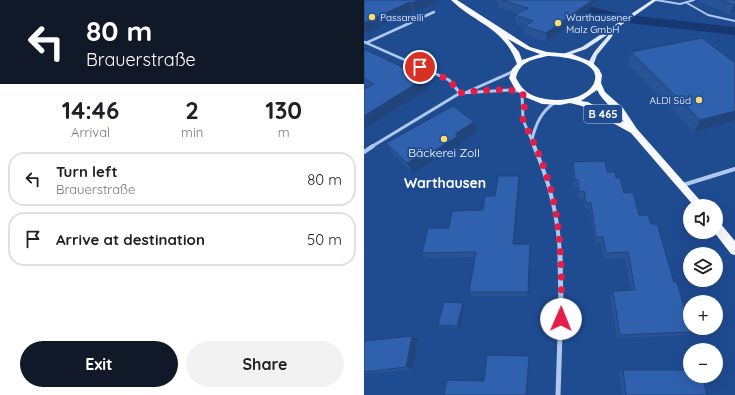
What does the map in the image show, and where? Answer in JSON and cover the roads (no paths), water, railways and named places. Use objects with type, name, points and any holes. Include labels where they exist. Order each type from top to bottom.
[{"type":"main road","points":[[454,0],[498,30],[528,48],[547,54]]},
{"type":"main road","points":[[566,54],[584,60],[591,65],[598,77],[597,83],[588,94],[572,101],[554,102],[536,100],[520,92],[513,83],[512,75],[520,64],[532,58],[547,54],[566,54],[584,48],[623,20],[655,0]]},
{"type":"main road","points":[[591,65],[592,59],[596,52],[612,34],[615,27]]},
{"type":"main road","points":[[498,30],[516,52],[520,64]]},
{"type":"main road","name":"B 465","points":[[597,83],[602,93],[620,110],[634,131],[694,199]]},
{"type":"main road","name":"B 465","points":[[572,101],[586,104],[634,131]]},
{"type":"main road","points":[[723,235],[735,250]]},
{"type":"street","points":[[365,43],[434,12]]},
{"type":"street","points":[[365,43],[449,80],[460,93]]},
{"type":"street","points":[[466,92],[514,71]]},
{"type":"street","points":[[364,152],[399,129],[460,93],[510,90],[520,92],[525,102],[522,112],[523,120],[547,177],[554,204],[559,236],[561,304],[558,395]]},
{"type":"street","points":[[532,139],[536,123],[540,116],[547,107],[554,102]]},
{"type":"street","points":[[683,185],[735,169]]},
{"type":"lane","points":[[655,0],[676,5],[694,0]]},
{"type":"lane","points":[[687,3],[708,15],[735,21]]},
{"type":"waterway","points":[[552,0],[619,18],[735,31]]},
{"type":"place","name":"Passarelli","points":[[372,17]]},
{"type":"place","name":"Warthausener Malz GmbH","points":[[558,23]]},
{"type":"place","name":"ALDI Süd","points":[[699,100]]},
{"type":"place","name":"Bäckerei Zoll","points":[[444,139]]},
{"type":"district","name":"Warthausen","points":[[445,183]]}]
